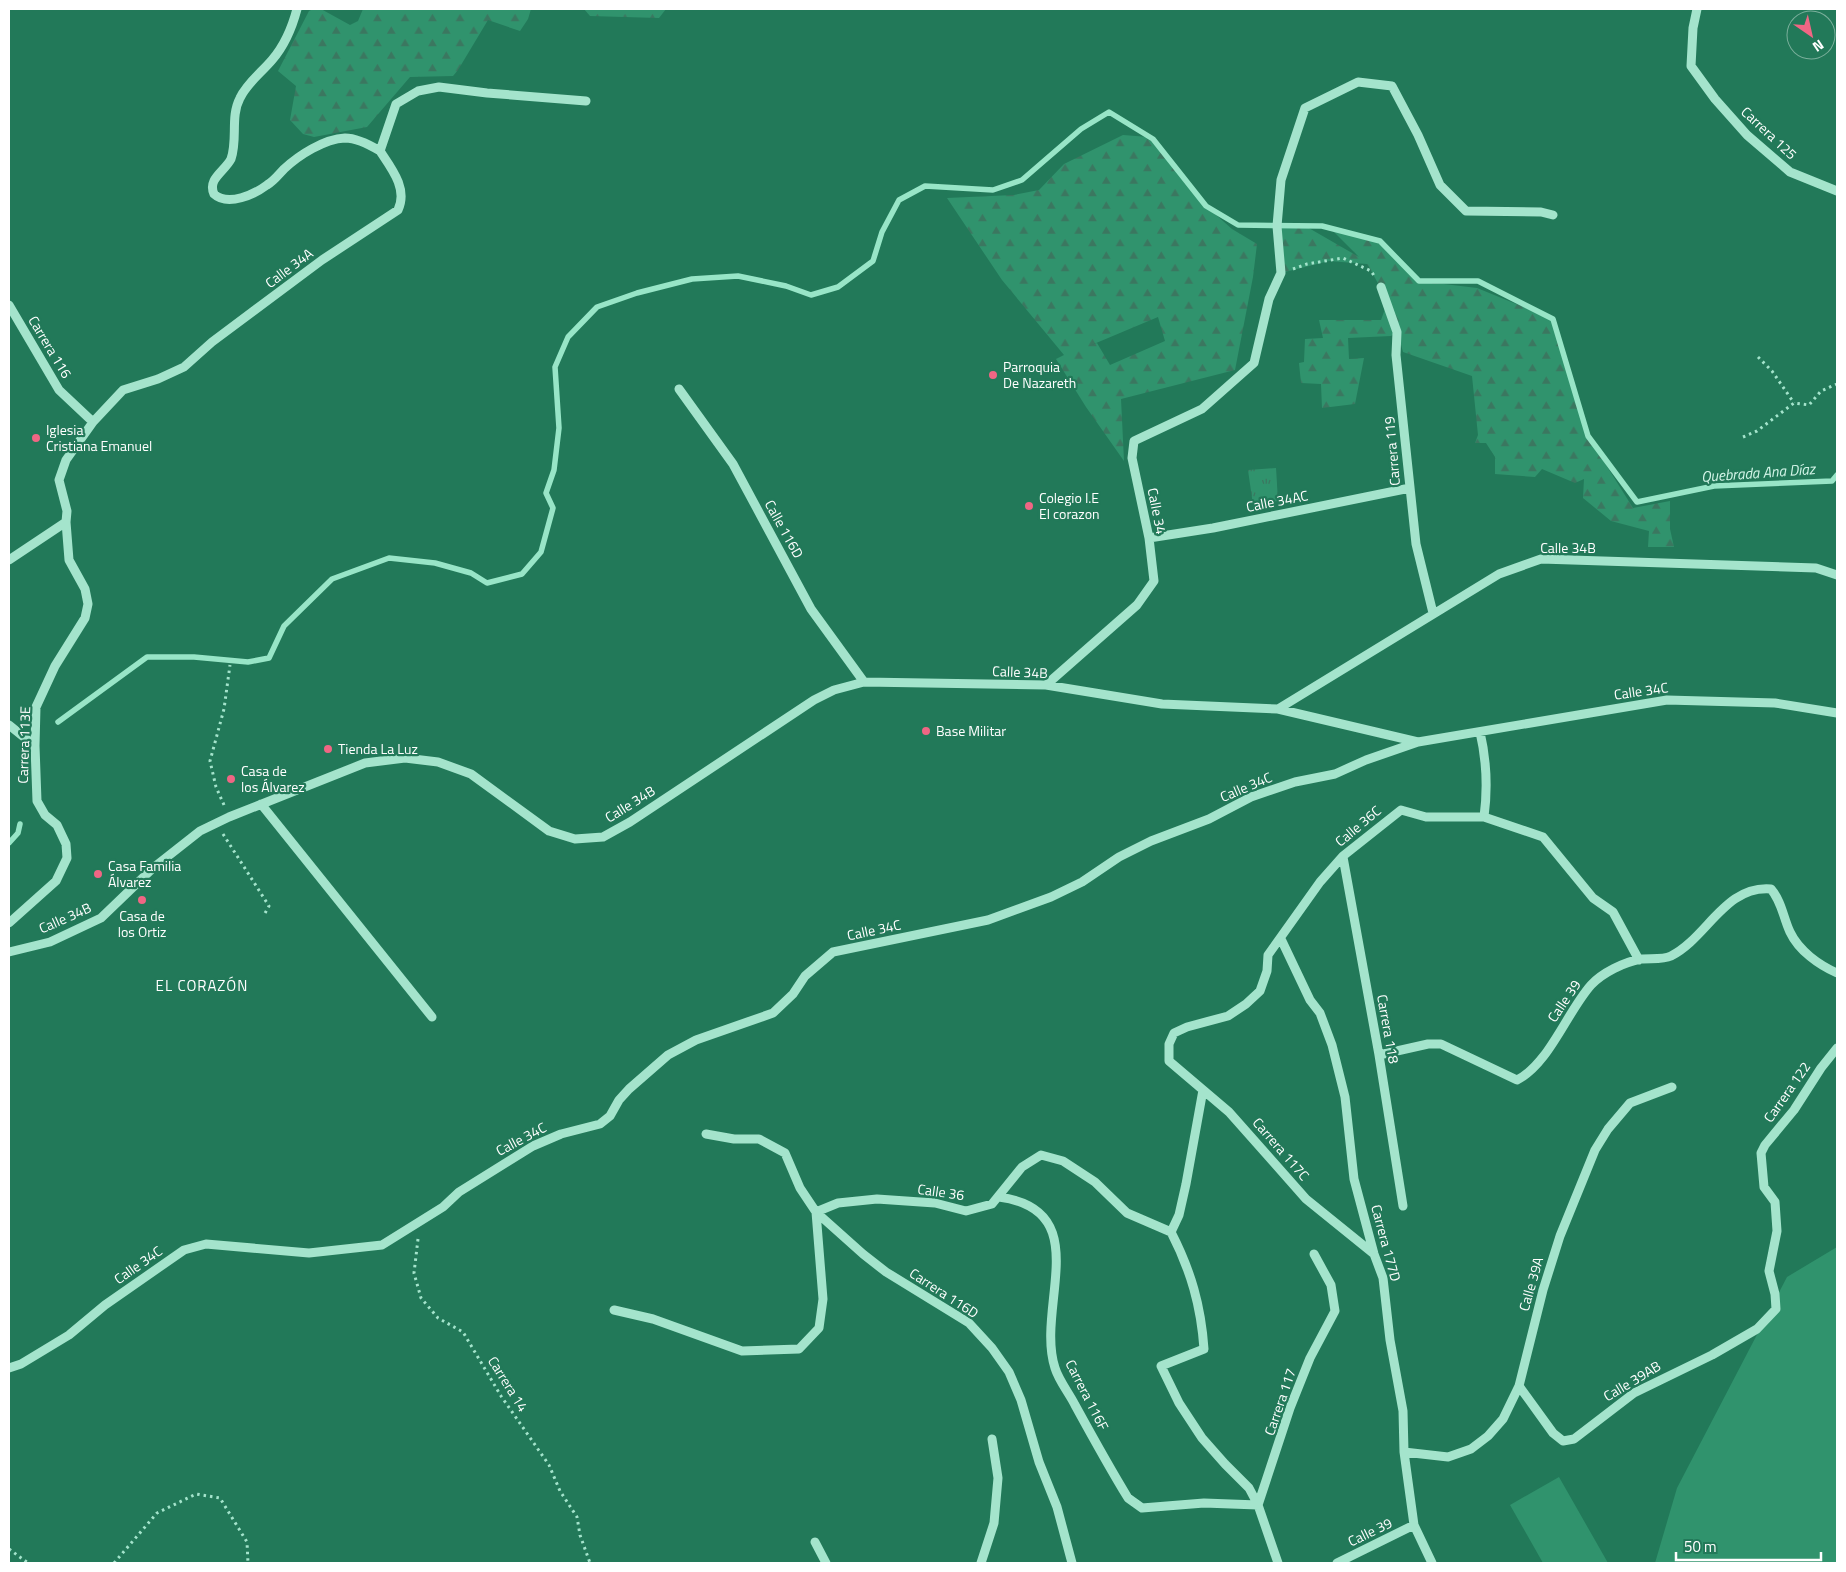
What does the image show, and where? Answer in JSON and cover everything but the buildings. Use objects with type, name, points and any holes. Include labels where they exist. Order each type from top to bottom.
[{"type":"street","points":[[296,9],[289,34],[282,46],[246,87],[238,100],[234,118],[232,154],[212,185],[214,194],[229,200],[254,192],[268,185],[286,167],[314,148],[331,140],[346,138],[363,142],[380,151],[396,104],[418,91],[438,87],[586,101]]},
{"type":"street","name":"Carrera 125","points":[[1697,9],[1693,28],[1691,66],[1714,98],[1747,135],[1790,172],[1837,191]]},
{"type":"street","points":[[1280,276],[1276,226],[1281,180],[1306,108],[1358,82],[1392,86],[1418,135],[1440,184],[1466,211],[1541,212],[1553,215]]},
{"type":"street","name":"Calle 34A","points":[[66,522],[67,511],[59,480],[66,460],[92,422],[123,390],[158,379],[184,367],[212,342],[322,260],[398,210],[402,201],[398,178],[380,151]]},
{"type":"street","name":"Calle 34","points":[[1046,685],[1137,605],[1154,581],[1149,538],[1132,458],[1134,441],[1202,409],[1254,363],[1269,299],[1280,276]]},
{"type":"street","name":"Carrera 119","points":[[1381,287],[1397,332],[1396,355],[1416,544],[1433,613]]},
{"type":"street","name":"Carrera 116","points":[[9,305],[59,390],[92,422]]},
{"type":"street","name":"Calle 116D","points":[[679,389],[733,464],[811,609],[864,682]]},
{"type":"street","name":"Calle 34AC","points":[[1149,538],[1213,528],[1410,488]]},
{"type":"street","points":[[9,560],[66,522]]},
{"type":"street","name":"Carrera 113E","points":[[9,923],[56,881],[67,858],[66,844],[57,825],[45,815],[37,801],[35,746],[36,706],[55,666],[85,618],[88,604],[85,589],[69,560],[66,522]]},
{"type":"street","name":"Calle 34B","points":[[1278,709],[1499,574],[1541,559],[1816,568],[1837,575]]},
{"type":"street","name":"Calle 34B","points":[[9,952],[50,942],[101,918],[153,868],[200,831],[229,817],[366,763],[414,759],[438,762],[471,774],[549,831],[575,839],[603,837],[630,822],[814,700],[834,690],[864,682],[1046,685],[1162,704],[1278,709],[1418,742]]},
{"type":"street","name":"Calle 34C","points":[[9,1368],[21,1364],[69,1335],[105,1305],[184,1250],[206,1244],[308,1253],[344,1251],[382,1245],[443,1207],[459,1192],[533,1146],[561,1134],[600,1124],[610,1116],[618,1100],[629,1088],[668,1055],[696,1040],[773,1013],[793,994],[805,976],[833,952],[988,920],[1051,897],[1082,882],[1119,858],[1151,841],[1209,819],[1251,797],[1295,782],[1335,774],[1366,760],[1418,742],[1667,700],[1775,703],[1837,713]]},
{"type":"street","points":[[9,725],[35,746]]},
{"type":"street","points":[[1480,732],[1487,760],[1488,779],[1484,817]]},
{"type":"street","points":[[261,804],[432,1017]]},
{"type":"street","name":"Calle 36C","points":[[1169,1061],[1169,1044],[1174,1033],[1187,1027],[1228,1016],[1246,1004],[1260,991],[1267,971],[1268,956],[1320,882],[1343,857],[1385,821],[1402,810],[1426,817],[1484,817],[1543,837],[1593,898],[1613,912],[1639,960]]},
{"type":"street","name":"Carrera 118","points":[[1343,857],[1379,1055],[1403,1206]]},
{"type":"street","name":"Calle 39","points":[[1379,1055],[1428,1044],[1441,1044],[1517,1080],[1526,1076],[1555,1041],[1561,1027],[1592,984],[1611,970],[1639,960],[1669,957],[1692,942],[1701,929],[1728,904],[1757,888],[1771,889],[1779,899],[1790,933],[1814,960],[1837,973]]},
{"type":"street","name":"Carrera 177D","points":[[1281,940],[1310,1000],[1320,1013],[1332,1045],[1345,1097],[1354,1180],[1374,1254],[1383,1278],[1390,1340],[1403,1411],[1404,1452],[1414,1525],[1432,1563]]},
{"type":"street","name":"Carrera 122","points":[[1776,1310],[1775,1294],[1769,1270],[1777,1231],[1776,1202],[1764,1187],[1761,1153],[1765,1145],[1794,1110],[1821,1068],[1837,1048]]},
{"type":"street","name":"Carrera 117C","points":[[1169,1061],[1229,1112],[1306,1198],[1374,1254]]},
{"type":"street","name":"Calle 39A","points":[[1404,1452],[1448,1458],[1471,1449],[1488,1436],[1503,1419],[1519,1386],[1543,1290],[1560,1236],[1595,1150],[1608,1129],[1630,1103],[1672,1087]]},
{"type":"street","points":[[1203,1090],[1186,1184],[1179,1214],[1171,1232],[1196,1288],[1202,1319],[1204,1349],[1162,1366],[1179,1403],[1202,1438],[1224,1464],[1249,1488],[1258,1505],[1278,1563]]},
{"type":"street","points":[[614,1310],[653,1319],[742,1352],[799,1349],[819,1328],[823,1299],[816,1212],[800,1188],[785,1153],[759,1139],[734,1139],[706,1134]]},
{"type":"street","name":"Calle 36","points":[[816,1212],[838,1203],[877,1199],[935,1203],[966,1211],[992,1204],[1022,1167],[1041,1155],[1063,1161],[1095,1182],[1127,1213],[1171,1232]]},
{"type":"street","name":"Carrera 116F","points":[[999,1196],[1017,1199],[1042,1213],[1055,1235],[1057,1258],[1050,1341],[1055,1369],[1128,1498],[1142,1508],[1204,1503],[1258,1505]]},
{"type":"street","name":"Carrera 116D","points":[[816,1212],[870,1260],[969,1324],[992,1348],[1009,1372],[1021,1400],[1039,1462],[1057,1507],[1072,1563]]},
{"type":"street","name":"Carrera 117","points":[[1258,1505],[1290,1408],[1310,1358],[1335,1311],[1331,1285],[1314,1254]]},
{"type":"street","name":"Calle 39AB","points":[[1519,1386],[1553,1433],[1563,1441],[1574,1439],[1634,1393],[1712,1355],[1757,1329],[1776,1310]]},
{"type":"street","points":[[981,1563],[994,1523],[998,1478],[992,1439]]},
{"type":"street","name":"Calle 39","points":[[1338,1563],[1414,1525]]},
{"type":"street","points":[[815,1542],[826,1563]]},
{"type":"path","points":[[1280,276],[1307,264],[1343,258],[1371,271],[1381,287]]},
{"type":"path","points":[[1758,356],[1772,371],[1794,403]]},
{"type":"path","points":[[1743,437],[1757,431],[1794,403],[1809,405],[1822,391],[1837,384]]},
{"type":"path","points":[[229,817],[216,787],[210,761],[224,709],[230,665]]},
{"type":"path","points":[[216,823],[269,906],[264,915]]},
{"type":"path","name":"Carrera 14","points":[[417,1224],[418,1244],[414,1273],[421,1298],[438,1318],[463,1332],[501,1396],[549,1465],[560,1491],[578,1517],[580,1535],[590,1563]]},
{"type":"path","points":[[114,1563],[157,1513],[196,1494],[220,1498],[247,1542],[248,1563]]},
{"type":"path","points":[[9,1549],[28,1563]]},
{"type":"green space","points":[[321,9],[350,25],[358,21],[363,9],[531,9],[528,19],[520,31],[488,20],[453,76],[410,77],[367,127],[314,137],[303,134],[290,120],[296,86],[278,71],[309,11]]},
{"type":"green space","points":[[584,9],[666,9],[659,18],[590,16]]},
{"type":"green space","points":[[1123,135],[1148,137],[1206,206],[1232,229],[1257,244],[1253,277],[1235,370],[1121,399],[1124,461],[1086,407],[1056,359],[1064,355],[1002,280],[947,198],[1014,195],[1039,190],[1064,164]],"holes":[[[1158,317],[1165,341],[1110,365],[1097,343],[1089,346]]]},
{"type":"green space","points":[[1277,226],[1307,227],[1359,257],[1330,228],[1380,241],[1419,281],[1477,288],[1553,319],[1588,436],[1633,508],[1670,501],[1670,529],[1674,547],[1648,547],[1649,531],[1611,521],[1583,498],[1584,479],[1575,483],[1542,469],[1535,477],[1495,474],[1495,457],[1486,443],[1475,443],[1478,435],[1472,376],[1403,352],[1388,306],[1367,264],[1329,261],[1281,273]]},
{"type":"green space","points":[[1385,309],[1397,332],[1391,336],[1348,338],[1349,359],[1364,358],[1355,404],[1322,408],[1321,384],[1301,383],[1299,363],[1304,362],[1305,339],[1323,338],[1319,320],[1381,320]]},
{"type":"green space","points":[[1276,468],[1278,501],[1253,505],[1248,470]]},
{"type":"green space","points":[[1837,1247],[1837,1563],[1655,1563],[1677,1488],[1787,1277]]},
{"type":"green space","points":[[1559,1477],[1608,1563],[1543,1563],[1510,1505]]},
{"type":"waterway","name":"Quebrada Ana Díaz","points":[[58,722],[147,657],[194,657],[248,662],[269,658],[284,626],[332,579],[389,558],[435,563],[471,573],[487,583],[522,574],[541,552],[553,508],[546,493],[554,470],[559,428],[555,367],[568,337],[597,307],[637,293],[692,279],[738,276],[786,286],[811,295],[838,287],[873,261],[882,232],[899,200],[925,186],[993,190],[1022,180],[1081,129],[1109,112],[1153,139],[1206,206],[1238,225],[1322,226],[1380,241],[1419,281],[1478,281],[1553,319],[1588,436],[1637,502],[1714,486],[1832,481],[1837,475]]},
{"type":"waterway","name":"Quebrada Ana Díaz","points":[[9,843],[18,833],[20,824]]},
{"type":"place","name":"Parroquia De Nazareth","points":[[993,375]]},
{"type":"place","name":"Iglesia Cristiana Emanuel","points":[[36,438]]},
{"type":"place","name":"Colegio I.E El corazon","points":[[1029,506]]},
{"type":"place","name":"Base Militar","points":[[926,731]]},
{"type":"place","name":"Tienda La Luz","points":[[328,749]]},
{"type":"place","name":"Casa de los Álvarez","points":[[231,779]]},
{"type":"place","name":"Casa Familia Álvarez","points":[[98,874]]},
{"type":"place","name":"Casa de los Ortiz","points":[[142,900]]},
{"type":"district","name":"EL CORAZÓN","points":[[202,986]]}]
